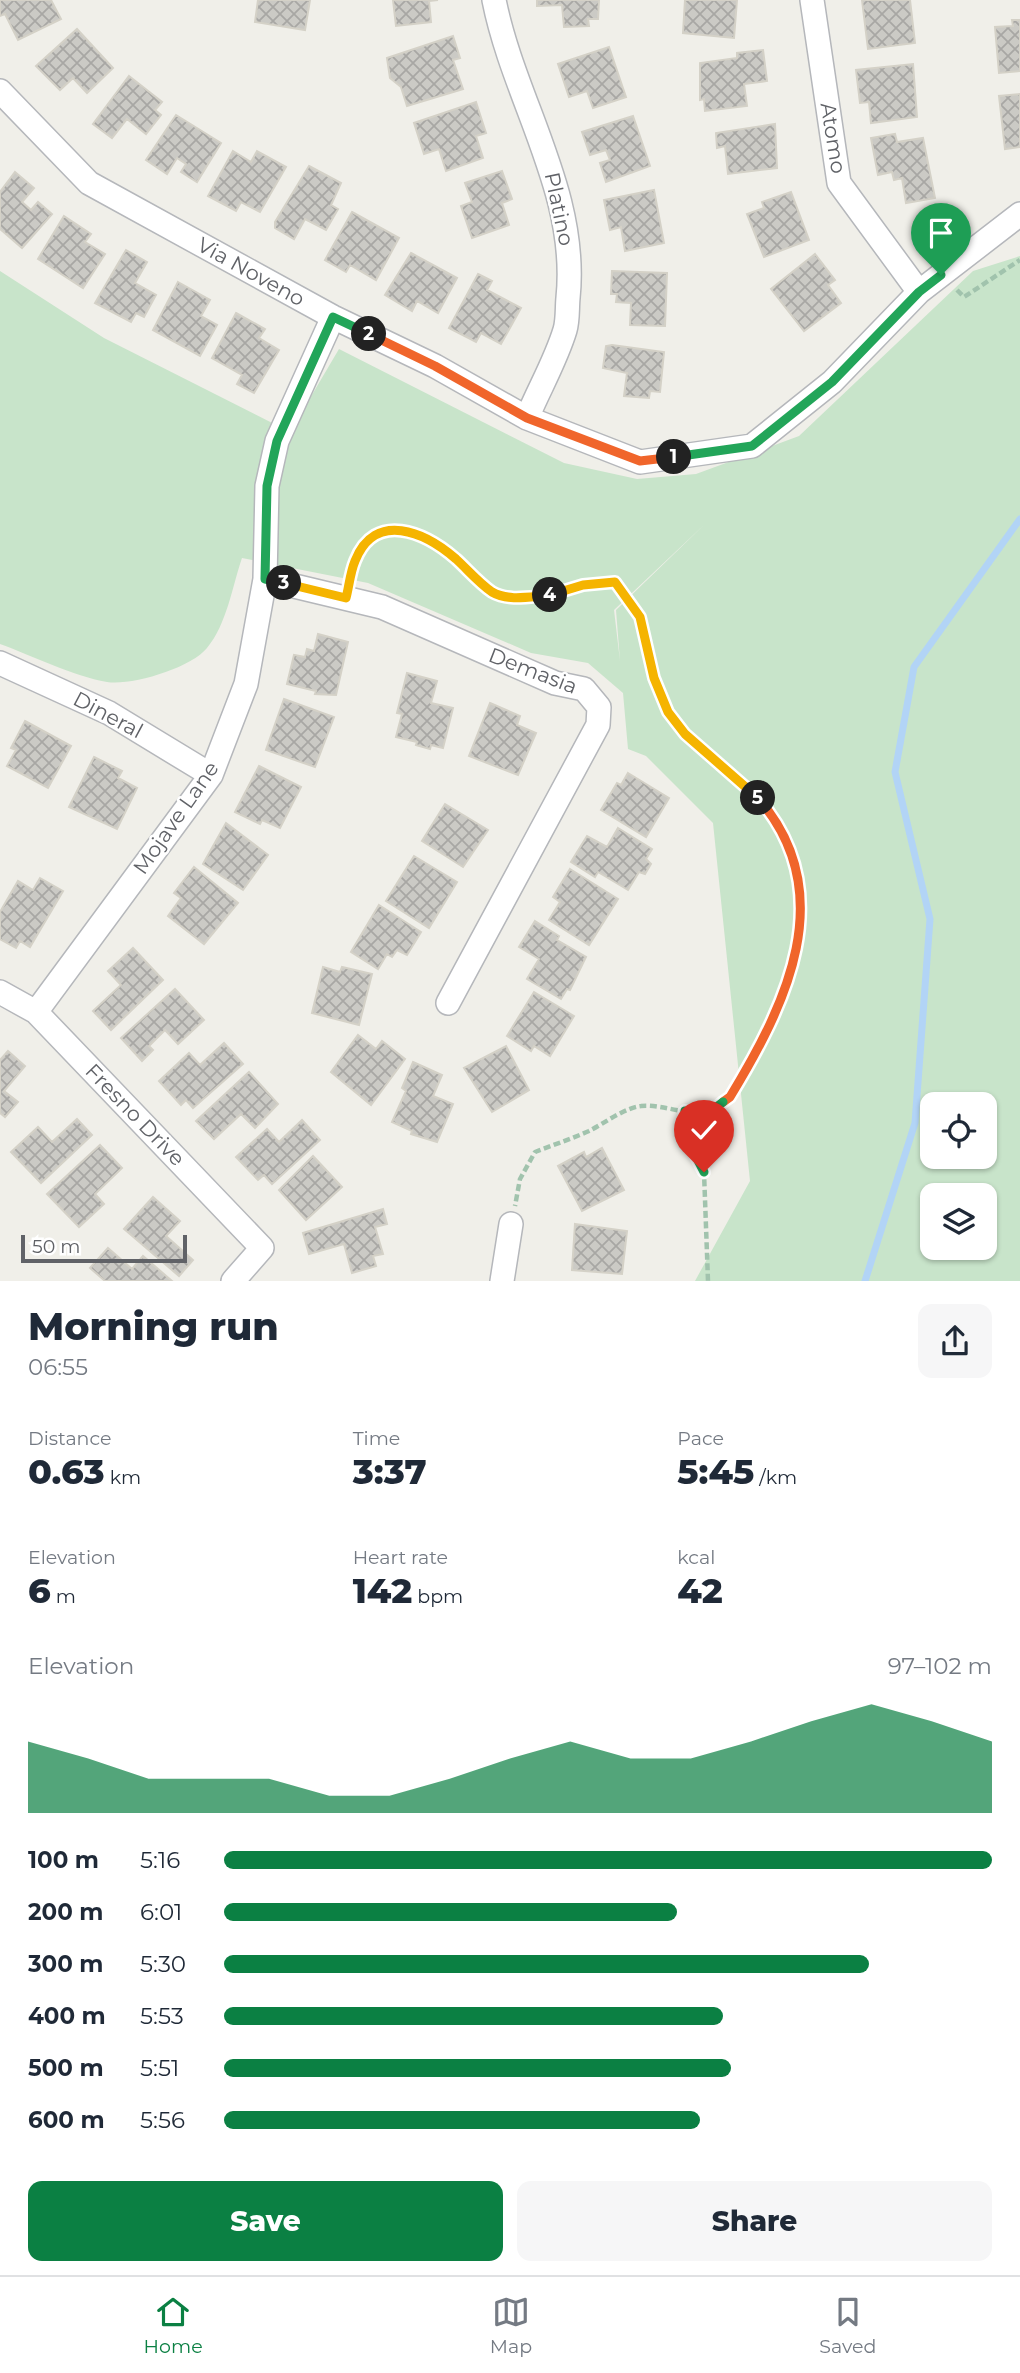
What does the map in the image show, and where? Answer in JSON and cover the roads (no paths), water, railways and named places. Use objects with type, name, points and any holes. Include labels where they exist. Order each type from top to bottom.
[{"type":"street","name":"Platino","points":[[494,0],[499,27],[552,170],[566,224],[571,273],[565,329],[527,418]]},
{"type":"street","name":"Atomo","points":[[812,0],[839,183],[919,292]]},
{"type":"street","name":"Via Noveno","points":[[0,91],[89,183],[333,317],[435,366],[527,418],[640,461],[752,446],[832,382],[919,292],[1020,214]]},
{"type":"street","name":"Mojave Lane","points":[[36,1012],[212,775],[246,684],[265,579],[267,486],[277,441],[333,317]]},
{"type":"street","name":"Demasia","points":[[265,579],[382,607],[555,683],[584,690],[599,706],[597,725],[448,1003]]},
{"type":"street","name":"Dineral","points":[[0,663],[109,713],[212,775]]},
{"type":"street","name":"Fresno Drive","points":[[0,992],[36,1012],[262,1248],[233,1281]]},
{"type":"street","points":[[502,1281],[511,1224]]},
{"type":"waterway","points":[[865,1281],[915,1123],[930,919],[895,772],[914,667],[1020,519]]}]
